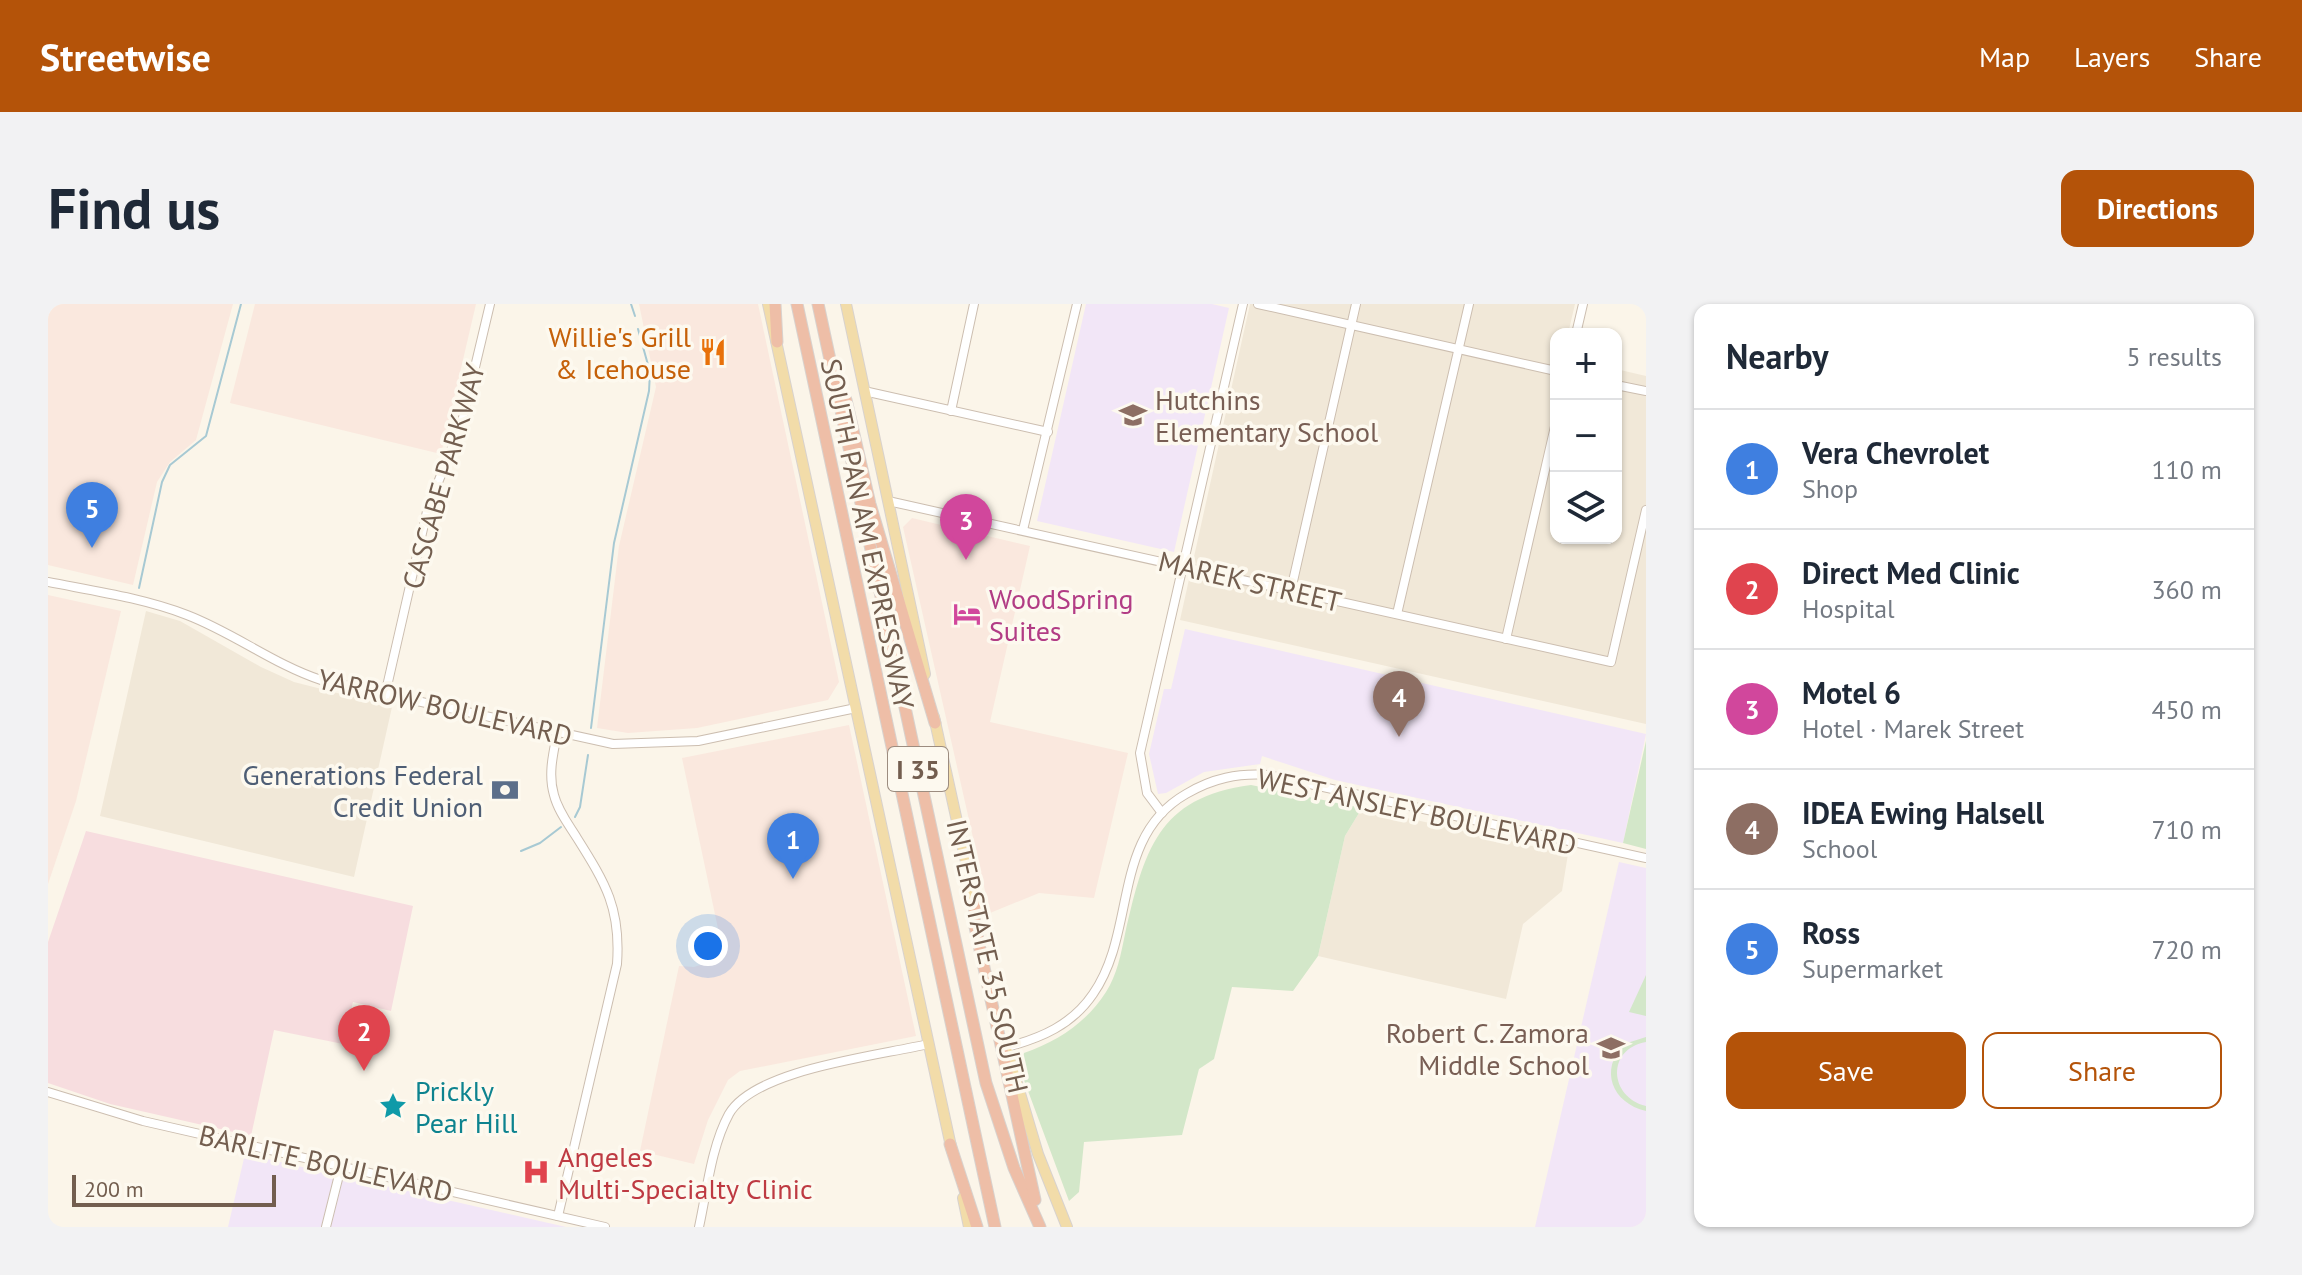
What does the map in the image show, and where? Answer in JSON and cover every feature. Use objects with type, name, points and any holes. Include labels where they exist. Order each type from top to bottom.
[{"type":"highway","points":[[775,304],[777,342]]},
{"type":"highway","name":"SOUTH PAN AM EXPRESSWAY","points":[[797,304],[995,1227]]},
{"type":"highway","name":"SOUTH PAN AM EXPRESSWAY","points":[[818,304],[986,1083],[1009,1154],[1043,1227]]},
{"type":"highway","points":[[827,343],[850,412],[873,514],[935,723]]},
{"type":"highway","points":[[975,906],[974,922],[1015,1119],[1043,1227]]},
{"type":"highway","points":[[950,1144],[977,1227]]},
{"type":"main road","points":[[768,304],[969,1227]]},
{"type":"main road","name":"INTERSTATE 35 SOUTH","points":[[846,304],[1007,1047],[1038,1154],[1067,1227]]},
{"type":"street","name":"CASCABE PARKWAY","points":[[385,695],[428,507],[461,426],[490,304]]},
{"type":"street","points":[[951,411],[974,304]]},
{"type":"street","points":[[1023,530],[1077,304]]},
{"type":"street","points":[[1162,813],[1147,793],[1140,753],[1243,304]]},
{"type":"street","points":[[1258,304],[1550,370]]},
{"type":"street","points":[[1291,590],[1356,304]]},
{"type":"street","points":[[1397,614],[1469,304]]},
{"type":"street","points":[[1577,328],[1583,304]]},
{"type":"street","points":[[1622,386],[1646,391]]},
{"type":"street","points":[[864,391],[1048,432]]},
{"type":"street","points":[[1506,639],[1550,448]]},
{"type":"street","name":"MAREK STREET","points":[[888,501],[1611,662],[1646,510]]},
{"type":"street","name":"YARROW BOULEVARD","points":[[48,582],[170,609],[211,625],[293,671],[385,695],[613,744],[677,743],[856,708]]},
{"type":"street","points":[[557,734],[551,767],[553,794],[605,884],[616,911],[619,938],[617,964],[558,1216]]},
{"type":"street","name":"WEST ANSLEY BOULEVARD","points":[[1007,1047],[1054,1031],[1071,1019],[1095,993],[1113,948],[1137,850],[1162,813],[1180,797],[1215,780],[1268,775],[1646,858]]},
{"type":"street","points":[[699,1227],[724,1125],[735,1105],[749,1092],[779,1077],[928,1044]]},
{"type":"street","name":"BARLITE BOULEVARD","points":[[48,1092],[143,1121],[605,1227]]},
{"type":"street","points":[[326,1227],[341,1167]]},
{"type":"shaded area","points":[[48,304],[233,304],[196,440],[170,462],[157,482],[133,585],[48,565]]},
{"type":"shaded area","points":[[255,304],[476,304],[441,454],[230,403]]},
{"type":"shaded area","points":[[639,304],[758,304],[839,682],[828,700],[697,728],[628,733],[597,728],[619,546],[656,387]]},
{"type":"shaded area","name":"Hutchins Elementary School","points":[[1086,304],[1212,304],[1229,308],[1174,552],[1037,521]]},
{"type":"shaded area","points":[[1250,304],[1575,304],[1569,328],[1550,328],[1550,544],[1622,544],[1622,370],[1646,376],[1646,724],[1180,620]]},
{"type":"shaded area","points":[[912,518],[1030,546],[990,722],[1128,753],[1094,898],[1039,893],[990,913],[903,527]]},
{"type":"shaded area","points":[[48,595],[121,611],[76,801],[48,884]]},
{"type":"shaded area","points":[[146,611],[180,621],[294,682],[392,707],[354,877],[100,816]]},
{"type":"shaded area","points":[[1185,629],[1646,734],[1623,843],[1335,780],[1262,756],[1260,764],[1204,772],[1166,793],[1158,794],[1149,754],[1164,689],[1171,689]]},
{"type":"shaded area","points":[[849,725],[916,1036],[740,1071],[728,1080],[708,1120],[694,1164],[640,1151],[679,966],[694,967],[724,957],[682,758]]},
{"type":"shaded area","points":[[1362,808],[1568,854],[1562,891],[1523,924],[1506,999],[1318,956],[1345,836]]},
{"type":"shaded area","points":[[86,831],[413,906],[391,1011],[353,1002],[343,1044],[274,1030],[251,1136],[110,1104],[48,1083],[48,942]]},
{"type":"shaded area","name":"Robert C. Zamora Middle School","points":[[1619,862],[1646,868],[1646,1227],[1535,1227]]},
{"type":"shaded area","points":[[245,1154],[566,1227],[228,1227]]},
{"type":"green space","points":[[1646,741],[1646,849],[1623,843]]},
{"type":"green space","points":[[1251,785],[1362,808],[1345,836],[1318,956],[1293,991],[1232,987],[1214,1059],[1199,1069],[1182,1135],[1084,1142],[1079,1192],[1069,1201],[1018,1064],[1024,1053],[1060,1037],[1080,1022],[1106,992],[1118,964],[1139,878],[1160,833],[1175,816],[1194,802],[1219,791]]},
{"type":"green space","points":[[1646,975],[1646,1016],[1629,1012]]},
{"type":"green space","points":[[1646,1037],[1646,1042],[1633,1046],[1624,1054],[1617,1073],[1625,1093],[1646,1106],[1646,1111],[1625,1101],[1613,1084],[1611,1075],[1616,1054],[1624,1044]]},
{"type":"waterway","points":[[139,588],[162,482],[170,465],[206,436],[241,304]]},
{"type":"waterway","points":[[631,304],[635,316]]},
{"type":"waterway","points":[[591,728],[614,543],[649,391],[650,372],[638,329]]},
{"type":"waterway","points":[[575,817],[580,807],[588,755]]},
{"type":"waterway","points":[[521,851],[540,843],[561,827]]},
{"type":"place","name":"Willie's Grill & Icehouse","points":[[713,352]]},
{"type":"place","name":"Hutchins Elementary School","points":[[1133,415]]},
{"type":"place","name":"Ross","points":[[92,548]]},
{"type":"place","name":"Motel 6","points":[[966,560]]},
{"type":"place","name":"WoodSpring Suites","points":[[967,614]]},
{"type":"place","name":"IDEA Ewing Halsell","points":[[1399,737]]},
{"type":"place","name":"Generations Federal Credit Union","points":[[505,790]]},
{"type":"place","name":"Vera Chevrolet","points":[[793,879]]},
{"type":"place","name":"Robert C. Zamora Middle School","points":[[1611,1048]]},
{"type":"place","name":"Direct Med Clinic","points":[[364,1071]]},
{"type":"place","name":"Prickly Pear Hill","points":[[393,1106]]},
{"type":"place","name":"Angeles Multi-Specialty Clinic","points":[[536,1172]]}]
